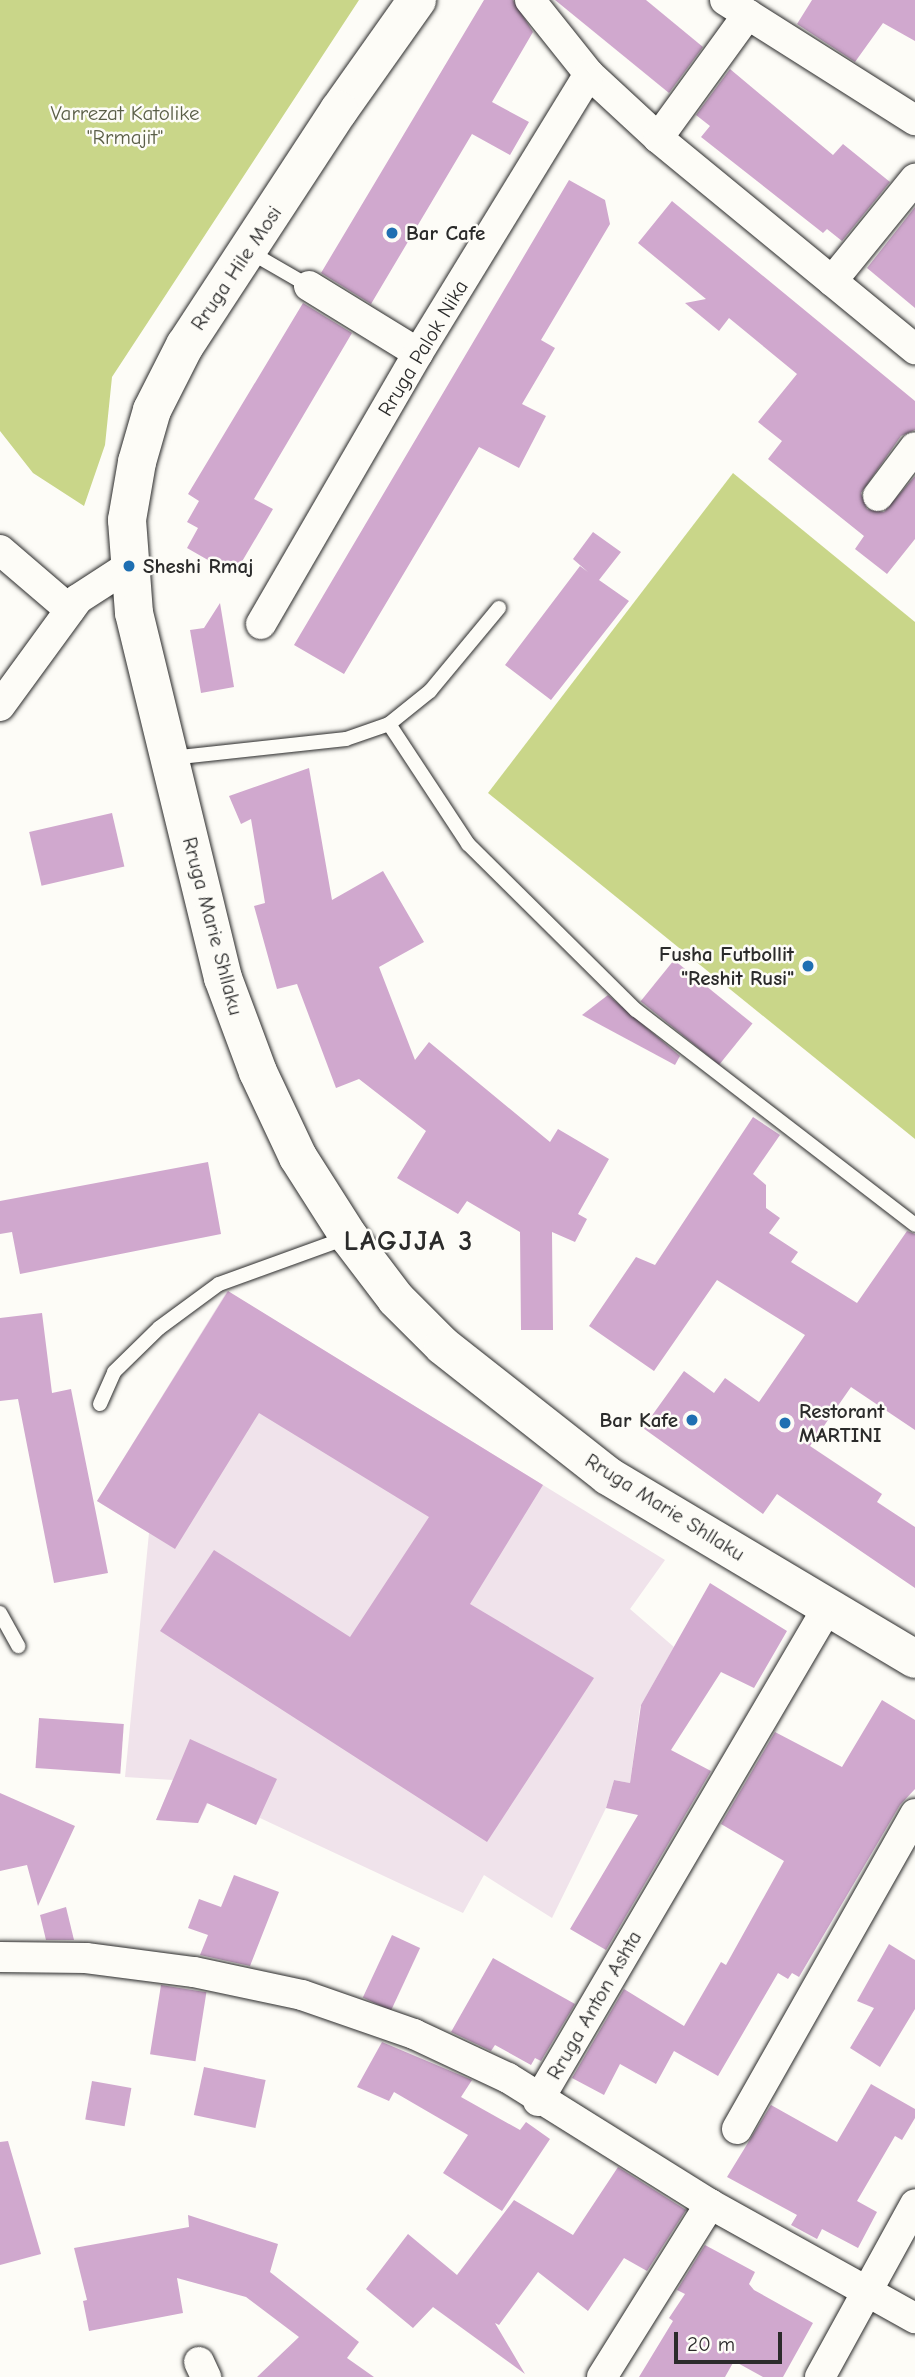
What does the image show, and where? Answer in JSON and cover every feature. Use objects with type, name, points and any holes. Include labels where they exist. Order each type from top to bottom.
[{"type":"main road","name":"Rruga Hile Mosi","points":[[129,566],[127,520],[152,410],[185,345],[339,110],[417,0]]},
{"type":"main road","name":"Rruga Marie Shllaku","points":[[129,566],[134,613],[228,990],[258,1072],[299,1157],[349,1237],[396,1299],[443,1346],[608,1476],[915,1659]]},
{"type":"street","points":[[530,0],[589,74],[658,138],[915,349]]},
{"type":"street","points":[[658,138],[737,7],[915,120]]},
{"type":"street","name":"Rruga Palok Nika","points":[[261,624],[418,353],[589,74]]},
{"type":"street","points":[[832,281],[915,179]]},
{"type":"street","points":[[309,286],[418,353]]},
{"type":"street","points":[[878,496],[915,447]]},
{"type":"street","points":[[0,550],[70,610]]},
{"type":"street","points":[[0,706],[87,590],[129,566]]},
{"type":"street","name":"Rruga Anton Ashta","points":[[828,1607],[538,2101],[710,2204],[915,2318]]},
{"type":"street","points":[[737,2129],[915,1814]]},
{"type":"street","points":[[0,1957],[86,1958],[194,1972],[302,1995],[414,2034],[508,2078],[538,2101]]},
{"type":"street","points":[[602,2377],[710,2204]]},
{"type":"street","points":[[820,2377],[915,2204]]},
{"type":"lane","points":[[249,251],[309,286]]},
{"type":"lane","points":[[171,758],[346,739],[388,724],[430,691],[499,608]]},
{"type":"lane","points":[[388,724],[468,844],[636,1010],[915,1225]]},
{"type":"lane","points":[[100,1404],[114,1372],[159,1328],[219,1284],[349,1237]]},
{"type":"lane","points":[[0,1613],[18,1646]]},
{"type":"shaded area","points":[[227,1291],[665,1560],[630,1609],[674,1647],[640,1707],[630,1783],[614,1780],[606,1808],[552,1918],[484,1875],[463,1913],[260,1818],[256,1825],[208,1803],[198,1823],[156,1820],[173,1780],[125,1777],[149,1533],[97,1501]]},
{"type":"green space","name":"Varrezat Katolike \"Rrmajit\"","points":[[0,0],[359,0],[112,377],[105,445],[84,506],[33,473],[0,431]]},
{"type":"green space","name":"Fusha Futbollit \"Reshit Rusi\"","points":[[733,473],[915,622],[915,1139],[488,793]]},
{"type":"building","points":[[484,0],[513,0],[533,32],[492,102],[529,122],[510,155],[472,134],[371,304],[321,273]]},
{"type":"building","points":[[555,0],[646,0],[703,47],[669,93]]},
{"type":"building","points":[[812,0],[915,0],[915,41],[883,23],[855,62],[797,24]]},
{"type":"building","points":[[730,69],[833,155],[843,144],[890,182],[842,241],[827,229],[823,233],[701,137],[710,126],[696,115]]},
{"type":"building","points":[[569,180],[605,200],[610,224],[541,340],[555,348],[522,404],[546,416],[519,468],[479,447],[344,674],[294,645]]},
{"type":"building","points":[[672,201],[915,401],[915,430],[901,436],[861,493],[867,509],[884,512],[915,476],[915,539],[887,574],[855,549],[864,536],[768,459],[782,441],[758,422],[797,374],[729,318],[719,331],[685,303],[706,299],[638,243]]},
{"type":"building","points":[[915,207],[915,308],[867,268]]},
{"type":"building","points":[[303,303],[352,333],[254,499],[273,509],[234,575],[187,548],[198,528],[187,522],[199,501],[188,494]]},
{"type":"building","points":[[593,532],[621,552],[599,580],[629,601],[551,700],[505,665],[580,566],[588,572],[573,559]]},
{"type":"building","points":[[220,603],[234,687],[201,693],[190,630],[204,628]]},
{"type":"building","points":[[309,768],[332,900],[383,871],[424,942],[379,967],[415,1060],[429,1042],[550,1142],[558,1129],[609,1159],[578,1214],[587,1219],[575,1242],[552,1232],[553,1330],[521,1330],[520,1232],[467,1201],[458,1214],[397,1178],[426,1131],[359,1079],[336,1088],[297,984],[277,989],[254,906],[265,903],[251,819],[241,824],[229,796]]},
{"type":"building","points":[[112,813],[124,867],[42,886],[29,832]]},
{"type":"building","points":[[674,960],[752,1024],[719,1065],[641,1001]]},
{"type":"building","points":[[608,995],[680,1056],[675,1065],[582,1015]]},
{"type":"building","points":[[753,1117],[780,1135],[753,1174],[766,1185],[766,1208],[780,1218],[769,1233],[798,1252],[791,1262],[857,1303],[907,1231],[915,1234],[915,1430],[851,1387],[810,1446],[882,1494],[877,1502],[915,1527],[915,1588],[777,1494],[763,1514],[643,1428],[684,1371],[714,1393],[725,1378],[759,1402],[805,1335],[717,1280],[654,1371],[589,1326],[636,1257],[655,1265]]},
{"type":"building","points":[[208,1162],[221,1234],[20,1274],[12,1232],[0,1234],[0,1201]]},
{"type":"building","points":[[228,1291],[543,1485],[470,1604],[594,1678],[487,1842],[160,1631],[214,1550],[350,1637],[429,1517],[259,1413],[175,1549],[97,1501]]},
{"type":"building","points":[[42,1313],[52,1393],[71,1389],[108,1573],[54,1583],[18,1399],[0,1401],[0,1318]]},
{"type":"building","points":[[710,1583],[787,1631],[754,1688],[721,1672],[671,1750],[711,1771],[606,1950],[570,1929],[638,1815],[606,1808],[614,1780],[630,1783],[641,1705]]},
{"type":"building","points":[[882,1700],[915,1720],[915,1789],[900,1805],[799,1977],[792,1973],[788,1979],[778,1973],[718,2076],[674,2051],[656,2084],[620,2064],[604,2095],[572,2078],[624,1989],[684,2026],[721,1962],[726,1965],[784,1861],[721,1824],[775,1732],[842,1767]]},
{"type":"building","points":[[39,1718],[124,1724],[120,1774],[36,1768]]},
{"type":"building","points":[[190,1739],[277,1779],[256,1825],[207,1803],[198,1823],[156,1820]]},
{"type":"building","points":[[0,1793],[75,1826],[38,1906],[27,1865],[0,1871]]},
{"type":"building","points":[[234,1875],[279,1892],[250,1966],[200,1955],[208,1935],[188,1928],[199,1899],[221,1907]]},
{"type":"building","points":[[66,1907],[74,1940],[46,1940],[40,1915]]},
{"type":"building","points":[[392,1935],[420,1948],[391,2011],[363,1998]]},
{"type":"building","points":[[889,1944],[915,1960],[915,2009],[880,2067],[850,2048],[874,2008],[857,2001]]},
{"type":"building","points":[[493,1958],[575,2004],[541,2061],[535,2058],[531,2065],[495,2045],[491,2051],[451,2032]]},
{"type":"building","points":[[161,1985],[206,1992],[195,2061],[150,2054]]},
{"type":"building","points":[[382,2042],[472,2080],[461,2097],[520,2130],[526,2122],[550,2139],[502,2211],[443,2173],[468,2135],[394,2092],[389,2101],[357,2087]]},
{"type":"building","points":[[204,2067],[266,2080],[255,2128],[194,2115]]},
{"type":"building","points":[[92,2081],[131,2088],[125,2126],[85,2119]]},
{"type":"building","points":[[871,2084],[915,2109],[915,2118],[902,2140],[895,2136],[857,2201],[877,2212],[858,2248],[822,2229],[817,2239],[791,2225],[797,2215],[727,2177],[771,2105],[837,2142]]},
{"type":"building","points":[[8,2141],[41,2254],[0,2265],[0,2142]]},
{"type":"building","points":[[618,2167],[686,2210],[647,2271],[624,2258],[588,2311],[538,2272],[499,2325],[495,2323],[525,2374],[433,2307],[413,2328],[366,2289],[408,2234],[457,2275],[514,2200],[573,2235]]},
{"type":"building","points":[[188,2215],[278,2244],[270,2272],[359,2342],[347,2358],[374,2377],[257,2377],[299,2337],[246,2297],[177,2278],[183,2313],[89,2331],[83,2301],[87,2300],[74,2248],[189,2227]]},
{"type":"building","points":[[705,2245],[755,2272],[749,2284],[754,2290],[813,2323],[783,2377],[763,2377],[734,2361],[725,2377],[639,2377],[673,2321],[669,2318],[685,2294],[677,2290]]},
{"type":"place","name":"Bar Cafe","points":[[392,233]]},
{"type":"place","name":"Sheshi Rmaj","points":[[129,566]]},
{"type":"place","name":"Fusha Futbollit \"Reshit Rusi\"","points":[[808,966]]},
{"type":"place","name":"Bar Kafe","points":[[692,1420]]},
{"type":"place","name":"Restorant MARTINI","points":[[785,1423]]},
{"type":"district","name":"LAGJJA 3","points":[[409,1241]]}]
